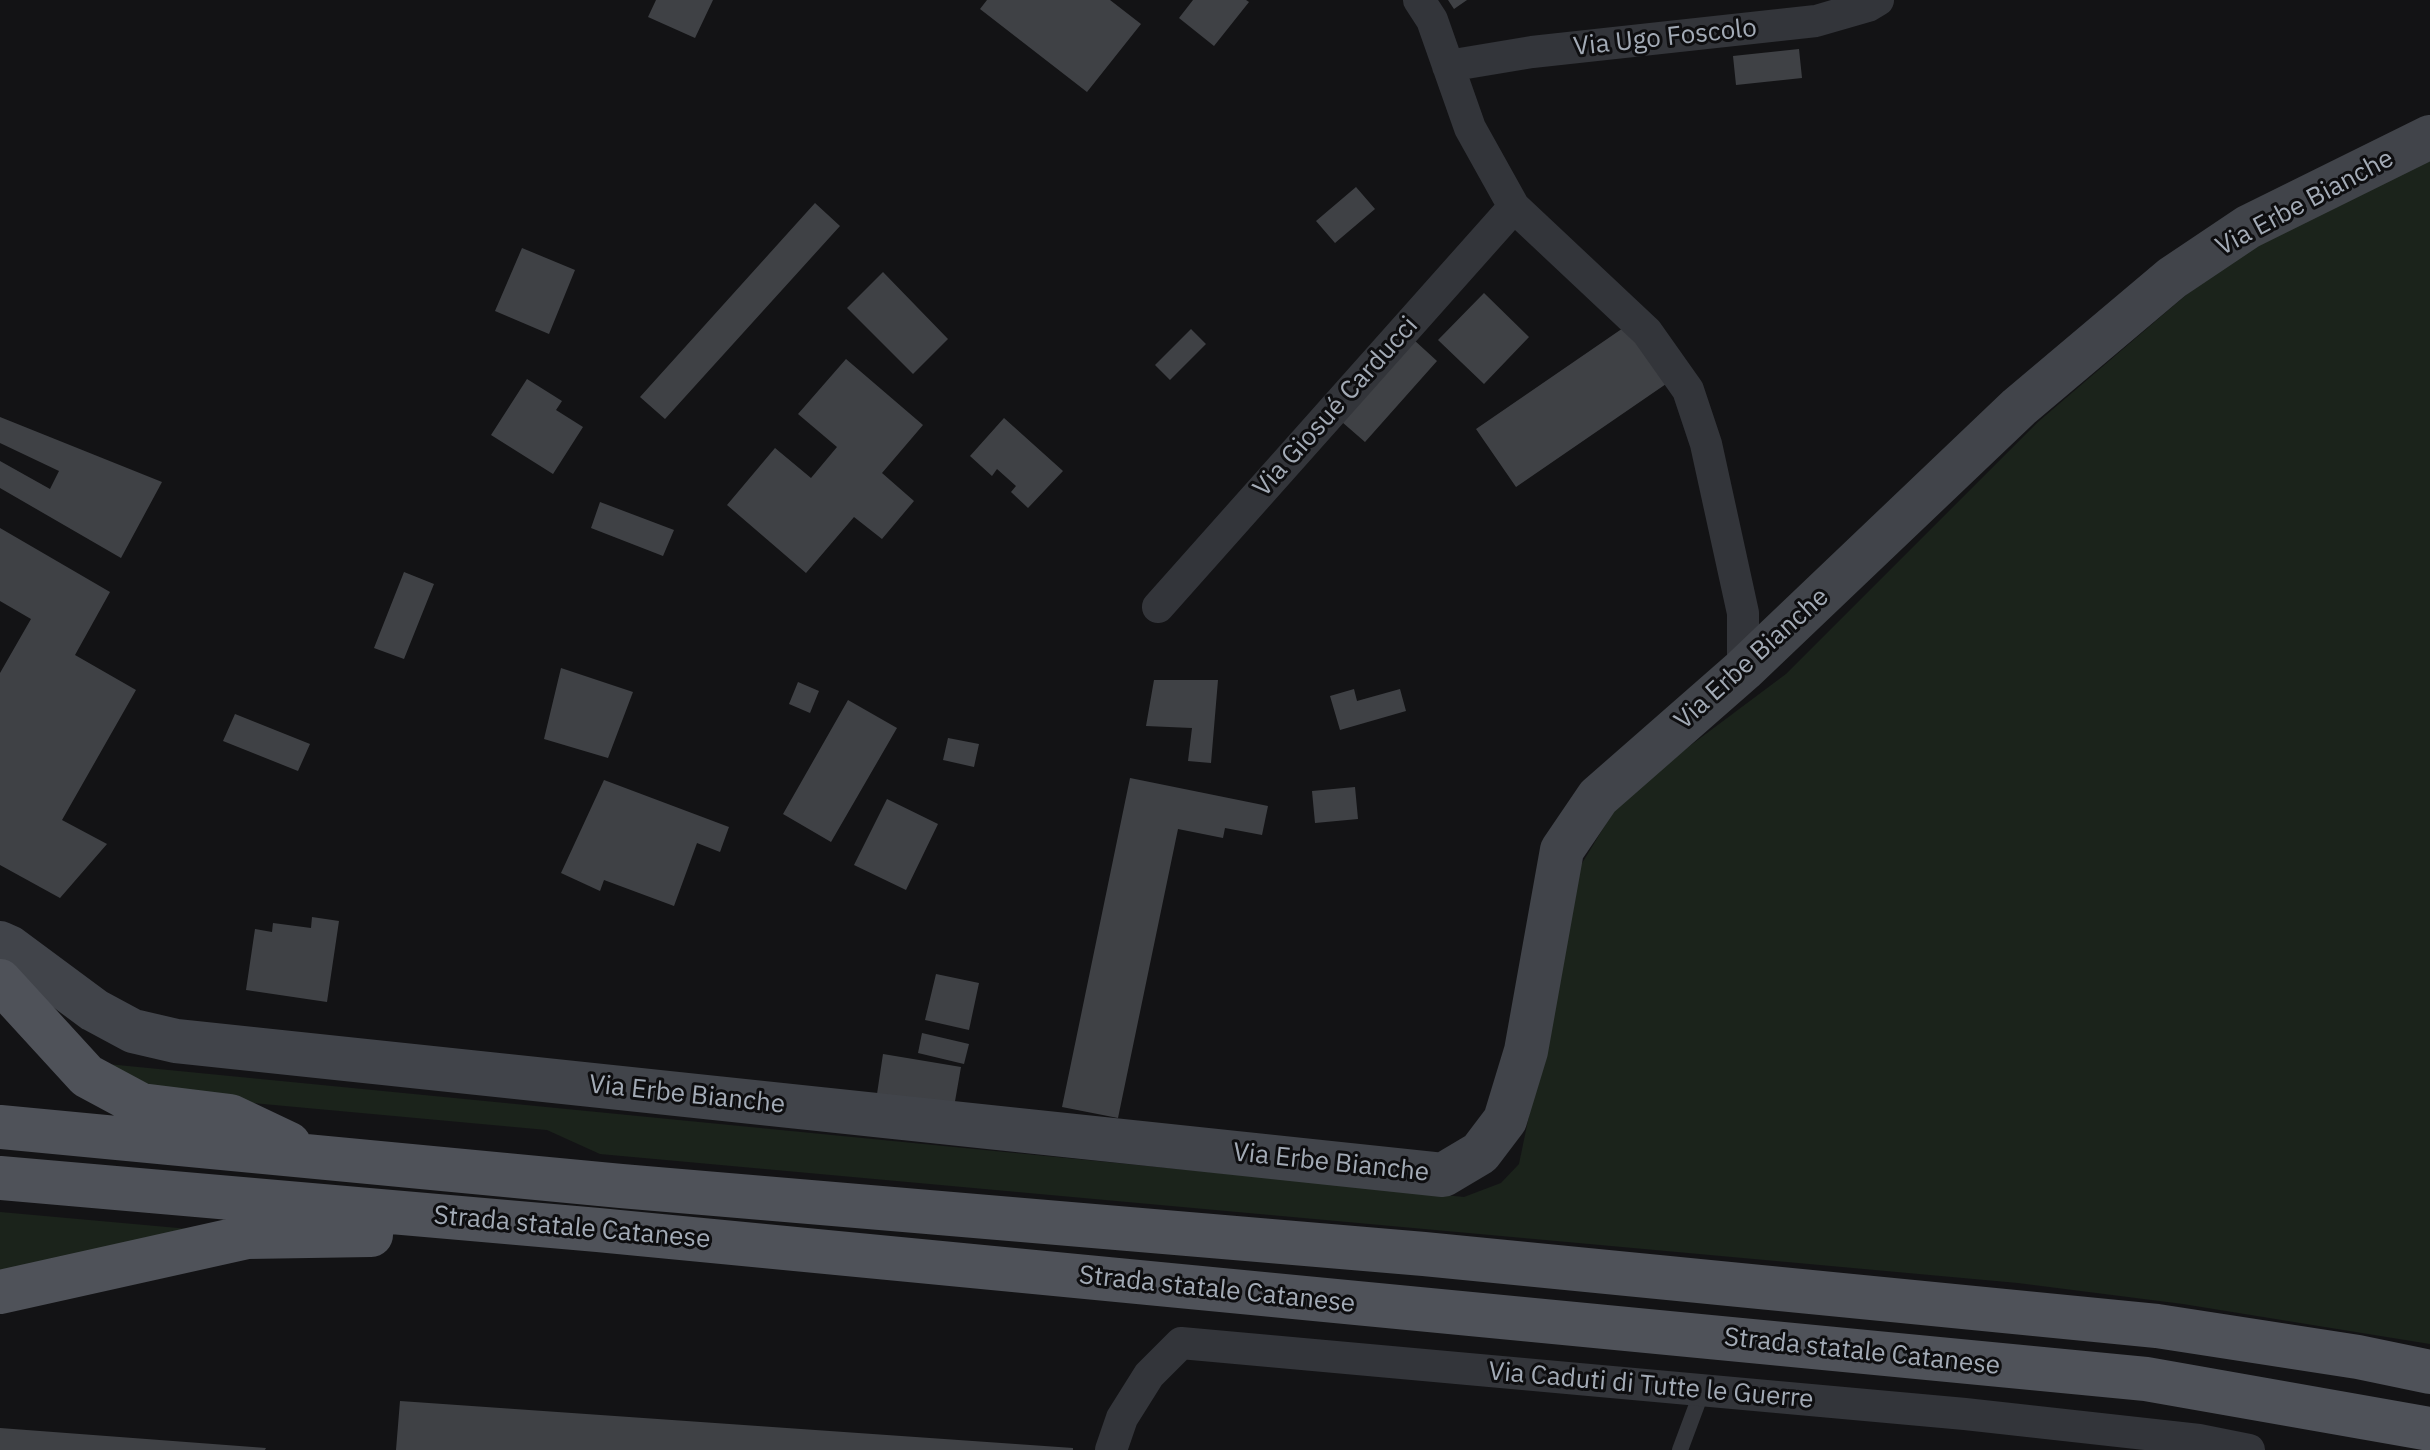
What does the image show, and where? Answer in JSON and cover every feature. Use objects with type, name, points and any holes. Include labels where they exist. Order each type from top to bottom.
[{"type":"main road","points":[[0,981],[87,1076],[141,1105],[230,1116],[317,1157]]},
{"type":"main road","name":"Strada statale Catanese","points":[[0,1127],[653,1189],[1424,1254],[2126,1322],[2358,1357],[2430,1372]]},
{"type":"main road","name":"Strada statale Catanese","points":[[0,1178],[598,1230],[2146,1379],[2430,1429]]},
{"type":"main road","points":[[0,1292],[247,1237],[598,1230]]},
{"type":"street","points":[[1419,0],[1432,20],[1470,128],[1514,207],[1647,332],[1688,390],[1706,444],[1743,613],[1743,670]]},
{"type":"street","name":"Via Ugo Foscolo","points":[[1448,66],[1532,52],[1816,21],[1868,6],[1878,0]]},
{"type":"street","name":"Via Erbe Bianche","points":[[0,943],[94,1010],[133,1031],[176,1041],[1443,1175],[1480,1153],[1505,1120],[1526,1051],[1562,850],[1598,797],[1743,670],[2019,407],[2172,278],[2248,227],[2430,137]]},
{"type":"street","name":"Via Giosué Carducci","points":[[1158,607],[1514,207]]},
{"type":"street","name":"Via Caduti di Tutte le Guerre","points":[[1111,1450],[1122,1418],[1149,1375],[1181,1343],[1980,1415],[2199,1440],[2249,1450]]},
{"type":"lane","points":[[1680,1450],[1702,1391]]},
{"type":"shaded area","points":[[2430,160],[2430,1344],[2183,1304],[2018,1283],[600,1154],[547,1130],[198,1098],[141,1085],[97,1063],[1464,1197],[1501,1183],[1519,1164],[1581,865],[1615,809],[1683,751],[1786,674],[2038,422],[2186,295],[2256,244]]},
{"type":"shaded area","points":[[0,1212],[200,1230],[0,1272]]},
{"type":"building","points":[[656,0],[713,0],[695,38],[648,17]]},
{"type":"building","points":[[987,0],[1110,0],[1141,24],[1087,92],[980,9]]},
{"type":"building","points":[[1193,0],[1249,2],[1214,46],[1179,18]]},
{"type":"building","points":[[1448,0],[1467,0],[1454,9]]},
{"type":"building","points":[[1799,49],[1802,78],[1736,85],[1733,56]]},
{"type":"building","points":[[1356,187],[1375,209],[1335,243],[1316,221]]},
{"type":"building","points":[[815,203],[840,226],[665,419],[640,397]]},
{"type":"building","points":[[522,248],[575,270],[549,334],[495,311]]},
{"type":"building","points":[[883,272],[948,339],[913,374],[847,308]]},
{"type":"building","points":[[1484,293],[1529,337],[1484,384],[1438,340]]},
{"type":"building","points":[[1626,326],[1666,384],[1516,487],[1476,429]]},
{"type":"building","points":[[1191,329],[1206,344],[1170,380],[1155,365]]},
{"type":"building","points":[[1414,340],[1437,361],[1365,442],[1342,422]]},
{"type":"building","points":[[846,359],[923,425],[882,473],[914,501],[882,539],[854,517],[806,573],[727,505],[775,448],[811,478],[837,447],[798,414]]},
{"type":"building","points":[[527,379],[562,401],[556,410],[583,427],[553,474],[491,435]]},
{"type":"building","points":[[0,417],[162,482],[121,558],[0,488],[0,461],[50,489],[59,471],[0,443]]},
{"type":"building","points":[[1004,418],[1063,471],[1028,508],[1011,492],[1016,486],[997,469],[992,476],[970,456]]},
{"type":"building","points":[[600,502],[674,530],[663,556],[591,528]]},
{"type":"building","points":[[0,528],[110,592],[75,655],[136,690],[62,820],[107,844],[60,898],[0,865],[0,673],[31,619],[0,601]]},
{"type":"building","points":[[404,572],[434,584],[404,659],[374,648]]},
{"type":"building","points":[[561,668],[633,692],[608,758],[544,739]]},
{"type":"building","points":[[1154,680],[1218,680],[1211,763],[1188,761],[1192,728],[1146,726]]},
{"type":"building","points":[[798,682],[819,691],[810,713],[789,704]]},
{"type":"building","points":[[1354,689],[1357,701],[1400,689],[1406,711],[1340,730],[1330,696]]},
{"type":"building","points":[[848,700],[897,728],[831,842],[783,814]]},
{"type":"building","points":[[235,714],[310,744],[298,771],[223,741]]},
{"type":"building","points":[[948,738],[979,744],[974,767],[943,760]]},
{"type":"building","points":[[1130,778],[1268,806],[1262,835],[1225,828],[1223,838],[1178,829],[1118,1118],[1062,1107]]},
{"type":"building","points":[[604,780],[729,827],[720,852],[697,843],[674,906],[604,880],[600,891],[561,873]]},
{"type":"building","points":[[1355,787],[1358,819],[1315,823],[1312,791]]},
{"type":"building","points":[[887,799],[938,824],[906,890],[854,865]]},
{"type":"building","points":[[312,917],[339,921],[327,1002],[246,990],[255,929],[272,932],[273,923],[311,928]]},
{"type":"building","points":[[936,974],[979,983],[969,1030],[925,1020]]},
{"type":"building","points":[[922,1033],[969,1044],[964,1064],[918,1053]]},
{"type":"building","points":[[883,1054],[961,1067],[954,1107],[877,1094]]},
{"type":"building","points":[[400,1401],[1073,1448],[1073,1450],[396,1450]]},
{"type":"building","points":[[0,1428],[266,1448],[0,1450]]}]
